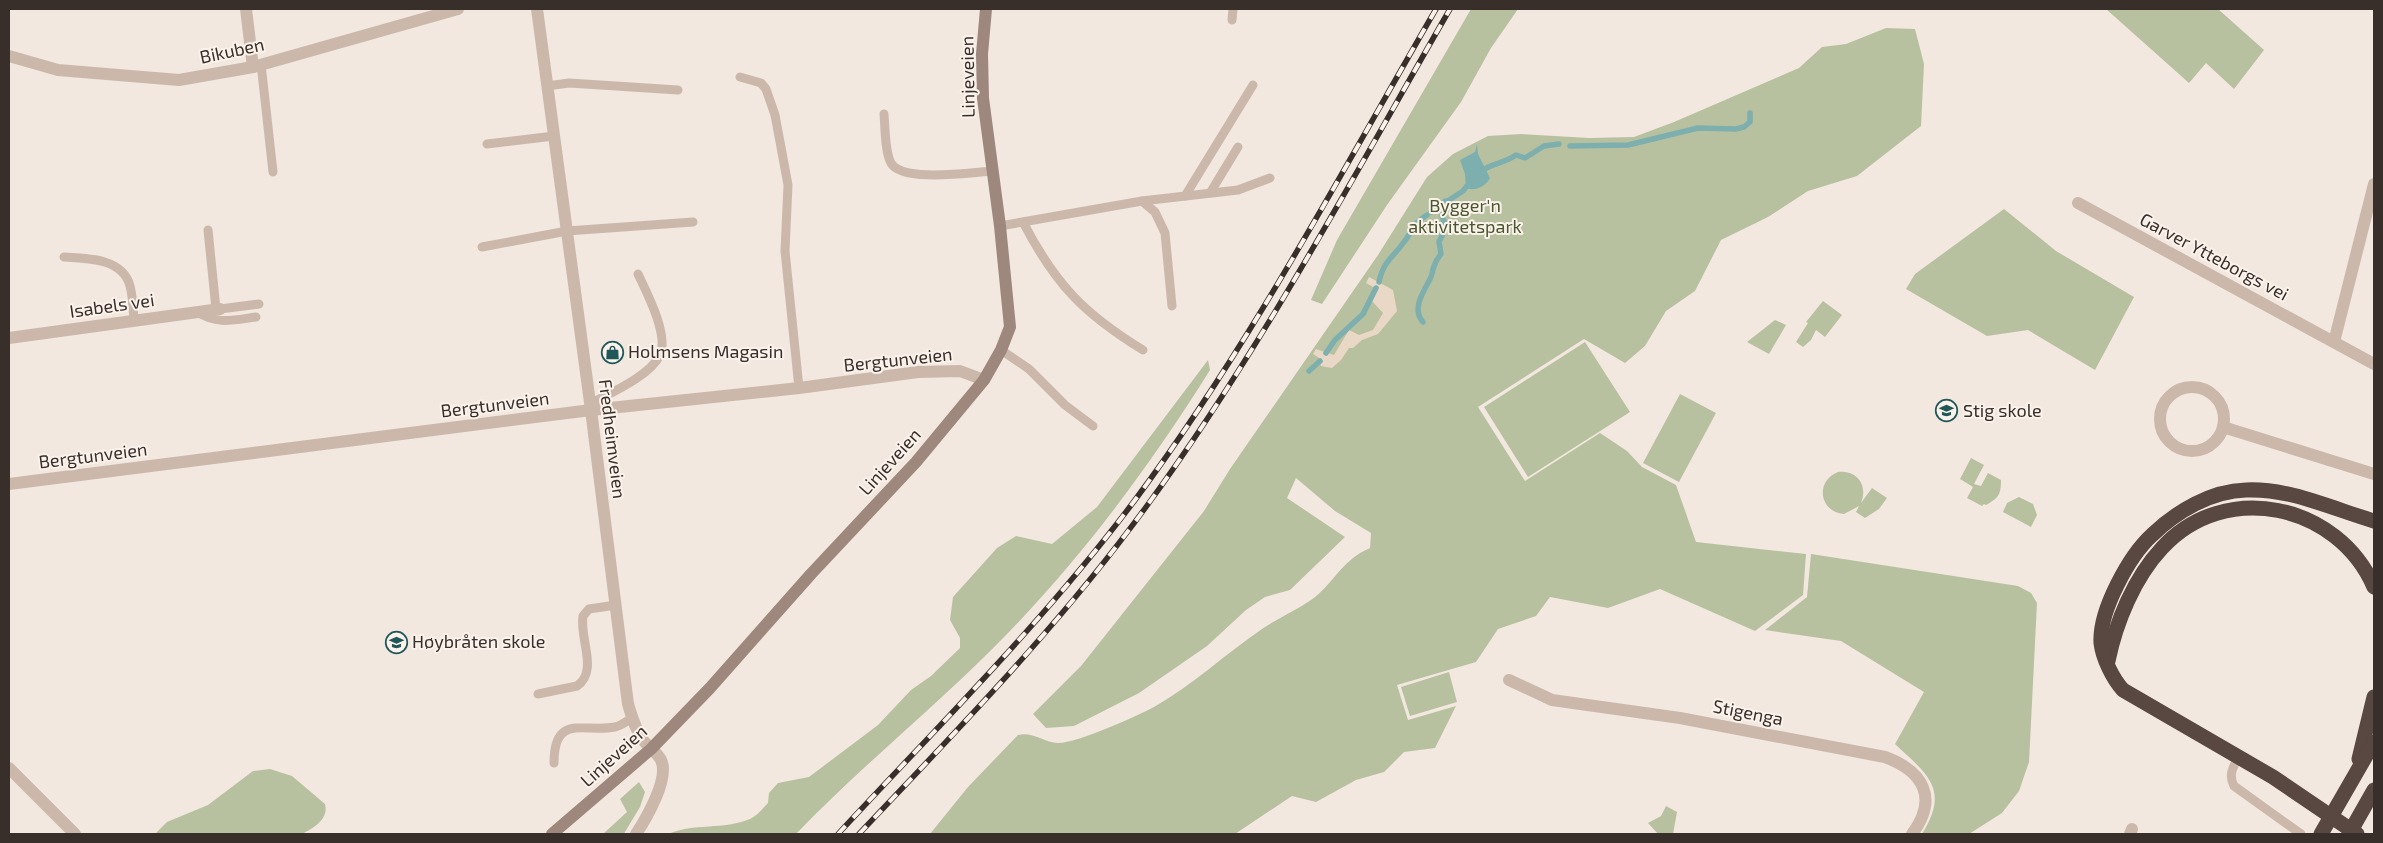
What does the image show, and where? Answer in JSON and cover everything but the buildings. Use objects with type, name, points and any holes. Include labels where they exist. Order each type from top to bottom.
[{"type":"highway","points":[[2357,834],[2239,756],[2134,698],[2117,684],[2101,643],[2105,617],[2124,574],[2150,536],[2186,508],[2224,494],[2245,490],[2266,491],[2309,500],[2374,521]]},
{"type":"highway","points":[[2108,663],[2118,625],[2150,563],[2162,548],[2179,533],[2214,515],[2231,510],[2256,508],[2285,512],[2302,517],[2335,535],[2347,545],[2364,567],[2374,587]]},
{"type":"highway","points":[[2356,774],[2374,697]]},
{"type":"highway","points":[[2321,834],[2374,742]]},
{"type":"highway","points":[[2349,834],[2374,790]]},
{"type":"street","points":[[246,9],[257,66]]},
{"type":"street","name":"Bikuben","points":[[9,56],[58,70],[179,80],[257,66],[458,9]]},
{"type":"street","name":"Fredheimveien","points":[[537,9],[632,718],[643,740],[661,759],[662,776],[654,802],[636,834]]},
{"type":"street","name":"Linjeveien","points":[[552,834],[651,748],[710,688],[811,574],[916,462],[984,380],[1001,350],[1010,327],[1000,226],[983,98],[982,54],[986,9]]},
{"type":"street","points":[[2334,342],[2374,184]]},
{"type":"street","name":"Garver Ytteborgs vei","points":[[2078,203],[2374,364]]},
{"type":"street","name":"Isabels vei","points":[[9,338],[218,309]]},
{"type":"street","name":"Bergtunveien","points":[[9,484],[591,407],[799,388],[940,371],[960,370],[984,380]]},
{"type":"street","points":[[2185,388],[2200,389],[2210,393],[2218,401],[2222,410],[2223,427],[2218,437],[2207,447],[2197,451],[2179,449],[2170,443],[2162,431],[2160,420],[2162,407],[2174,392],[2185,388]]},
{"type":"street","points":[[2223,427],[2374,474]]},
{"type":"street","name":"Stigenga","points":[[1509,680],[1552,700],[1680,718],[1896,761],[1912,770],[1918,777],[1924,793],[1921,820],[1912,834]]},
{"type":"street","points":[[9,768],[75,834]]},
{"type":"lane","points":[[1232,20],[1233,9]]},
{"type":"lane","points":[[257,66],[273,172]]},
{"type":"lane","points":[[740,77],[761,83],[766,89],[775,115],[780,141],[788,185],[785,251],[799,388]]},
{"type":"lane","points":[[547,86],[569,84],[678,90]]},
{"type":"lane","points":[[1185,196],[1253,85]]},
{"type":"lane","points":[[884,114],[890,161],[895,168],[917,175],[993,171]]},
{"type":"lane","points":[[487,144],[554,136]]},
{"type":"lane","points":[[1210,193],[1238,147]]},
{"type":"lane","points":[[1000,226],[1142,201],[1238,190],[1270,178]]},
{"type":"lane","points":[[1142,201],[1155,212],[1165,233],[1172,306]]},
{"type":"lane","points":[[482,246],[567,231],[693,222]]},
{"type":"lane","points":[[1023,222],[1047,265],[1071,296],[1111,330],[1143,350]]},
{"type":"lane","points":[[208,230],[218,309],[259,304]]},
{"type":"lane","points":[[64,256],[103,261],[120,270],[130,285],[134,321]]},
{"type":"lane","points":[[591,407],[644,373],[660,356],[661,344],[657,321],[638,274]]},
{"type":"lane","points":[[197,312],[207,318],[220,322],[256,317]]},
{"type":"lane","points":[[1001,350],[1029,369],[1064,405],[1093,426]]},
{"type":"lane","points":[[538,694],[577,686],[582,683],[587,668],[583,616],[589,609],[616,605]]},
{"type":"lane","points":[[554,762],[555,745],[567,729],[577,726],[615,727],[632,718]]},
{"type":"lane","points":[[2239,756],[2232,771],[2232,782],[2238,790],[2301,834]]},
{"type":"green space","points":[[1471,9],[1518,9],[1491,48],[1461,102],[1387,205],[1322,304],[1311,300],[1337,240]]},
{"type":"green space","points":[[2106,9],[2218,9],[2264,50],[2234,89],[2206,63],[2189,83]]},
{"type":"green space","name":"Bygger'n aktivitetspark","points":[[1886,28],[1915,29],[1924,64],[1921,126],[1857,176],[1808,191],[1768,217],[1721,240],[1695,291],[1666,311],[1645,346],[1625,363],[1584,339],[1478,407],[1525,481],[1600,433],[1627,451],[1642,467],[1676,485],[1696,542],[1806,554],[1803,595],[1755,631],[1660,589],[1608,608],[1550,597],[1536,616],[1498,629],[1476,662],[1397,685],[1408,720],[1456,706],[1435,748],[1404,752],[1384,772],[1356,780],[1316,802],[1292,796],[1235,834],[930,834],[968,787],[1018,735],[1028,734],[1048,741],[1066,742],[1106,729],[1154,707],[1182,689],[1262,629],[1311,600],[1352,559],[1370,548],[1371,533],[1335,511],[1296,478],[1287,498],[1345,537],[1290,590],[1265,597],[1246,610],[1207,646],[1139,693],[1074,726],[1046,728],[1033,714],[1081,666],[1204,511],[1230,469],[1378,255],[1427,177],[1453,154],[1488,136],[1521,134],[1589,138],[1634,137],[1674,122],[1799,68],[1822,47],[1846,44]]},
{"type":"green space","points":[[2004,209],[2056,251],[2134,297],[2095,370],[2028,330],[1987,336],[1906,289],[1915,274]]},
{"type":"green space","points":[[1823,301],[1842,315],[1825,337],[1816,330],[1811,340],[1803,347],[1796,342],[1808,323],[1806,322]]},
{"type":"green space","points":[[1775,320],[1786,325],[1769,354],[1747,342]]},
{"type":"green space","points":[[1585,342],[1630,412],[1528,477],[1484,407]]},
{"type":"green space","points":[[1208,360],[1210,370],[1165,439],[1117,506],[1065,570],[984,657],[849,782],[796,834],[668,834],[750,819],[768,803],[769,793],[778,783],[809,777],[878,725],[911,690],[931,676],[960,648],[960,638],[950,620],[953,597],[997,548],[1016,536],[1052,544],[1097,507]]},
{"type":"green space","points":[[1680,394],[1716,413],[1679,482],[1643,463]]},
{"type":"green space","points":[[1971,458],[1984,465],[1974,484],[1981,486],[1988,473],[2001,480],[1998,495],[1986,505],[1982,506],[1967,498],[1973,487],[1960,479]]},
{"type":"green space","points":[[1838,472],[1851,474],[1860,480],[1863,491],[1861,503],[1872,488],[1887,498],[1879,509],[1865,518],[1856,512],[1859,506],[1844,514],[1836,512],[1829,508],[1825,502],[1823,489],[1831,476]]},
{"type":"green space","points":[[2019,497],[2033,504],[2037,515],[2031,527],[2003,512],[2007,503]]},
{"type":"green space","points":[[1811,554],[2018,586],[2031,593],[2037,603],[2029,762],[2019,791],[2002,813],[1969,834],[1922,834],[1934,805],[1934,794],[1931,784],[1917,765],[1895,744],[1924,692],[1841,641],[1765,630],[1807,597]]},
{"type":"green space","points":[[1449,672],[1457,702],[1410,716],[1401,687]]},
{"type":"green space","points":[[270,769],[292,776],[325,804],[326,809],[323,819],[316,826],[302,834],[155,834],[167,822],[208,805],[253,771]]},
{"type":"green space","points":[[639,782],[645,792],[640,807],[624,834],[603,834],[627,812],[620,799]]},
{"type":"green space","points":[[1666,806],[1677,812],[1673,834],[1658,834],[1648,823],[1661,816]]},
{"type":"shaded area","points":[[1369,277],[1393,290],[1397,311],[1378,334],[1362,340],[1353,348],[1349,348],[1341,360],[1332,368],[1321,366],[1319,358],[1313,354],[1316,349],[1334,355],[1349,330],[1359,335],[1373,330],[1383,313],[1372,301],[1377,289],[1366,283]]},
{"type":"water","points":[[1477,144],[1478,154],[1490,178],[1480,188],[1469,189],[1466,188],[1465,174],[1460,160],[1475,152]]},
{"type":"waterway","points":[[1570,146],[1628,145],[1698,128],[1736,129],[1744,127],[1750,122],[1750,113]]},
{"type":"waterway","points":[[1480,172],[1516,155],[1525,158],[1544,146],[1559,144]]},
{"type":"waterway","points":[[1431,212],[1463,191],[1470,182]]},
{"type":"waterway","points":[[1423,322],[1418,306],[1435,263],[1441,254],[1439,242],[1446,227],[1442,216],[1448,208],[1445,201]]},
{"type":"waterway","points":[[1379,282],[1386,264],[1415,225],[1427,215]]},
{"type":"waterway","points":[[1326,353],[1335,340],[1363,314],[1376,288]]},
{"type":"waterway","points":[[1309,371],[1320,361]]},
{"type":"railway","points":[[838,834],[1029,629],[1101,544],[1135,500],[1217,381],[1293,259],[1436,9]]},
{"type":"railway","points":[[859,834],[1044,634],[1079,593],[1146,507],[1228,387],[1267,325],[1342,199],[1450,9]]},
{"type":"place","name":"Holmsens Magasin","points":[[612,352]]},
{"type":"place","name":"Stig skole","points":[[1947,411]]},
{"type":"place","name":"Høybråten skole","points":[[396,642]]}]
